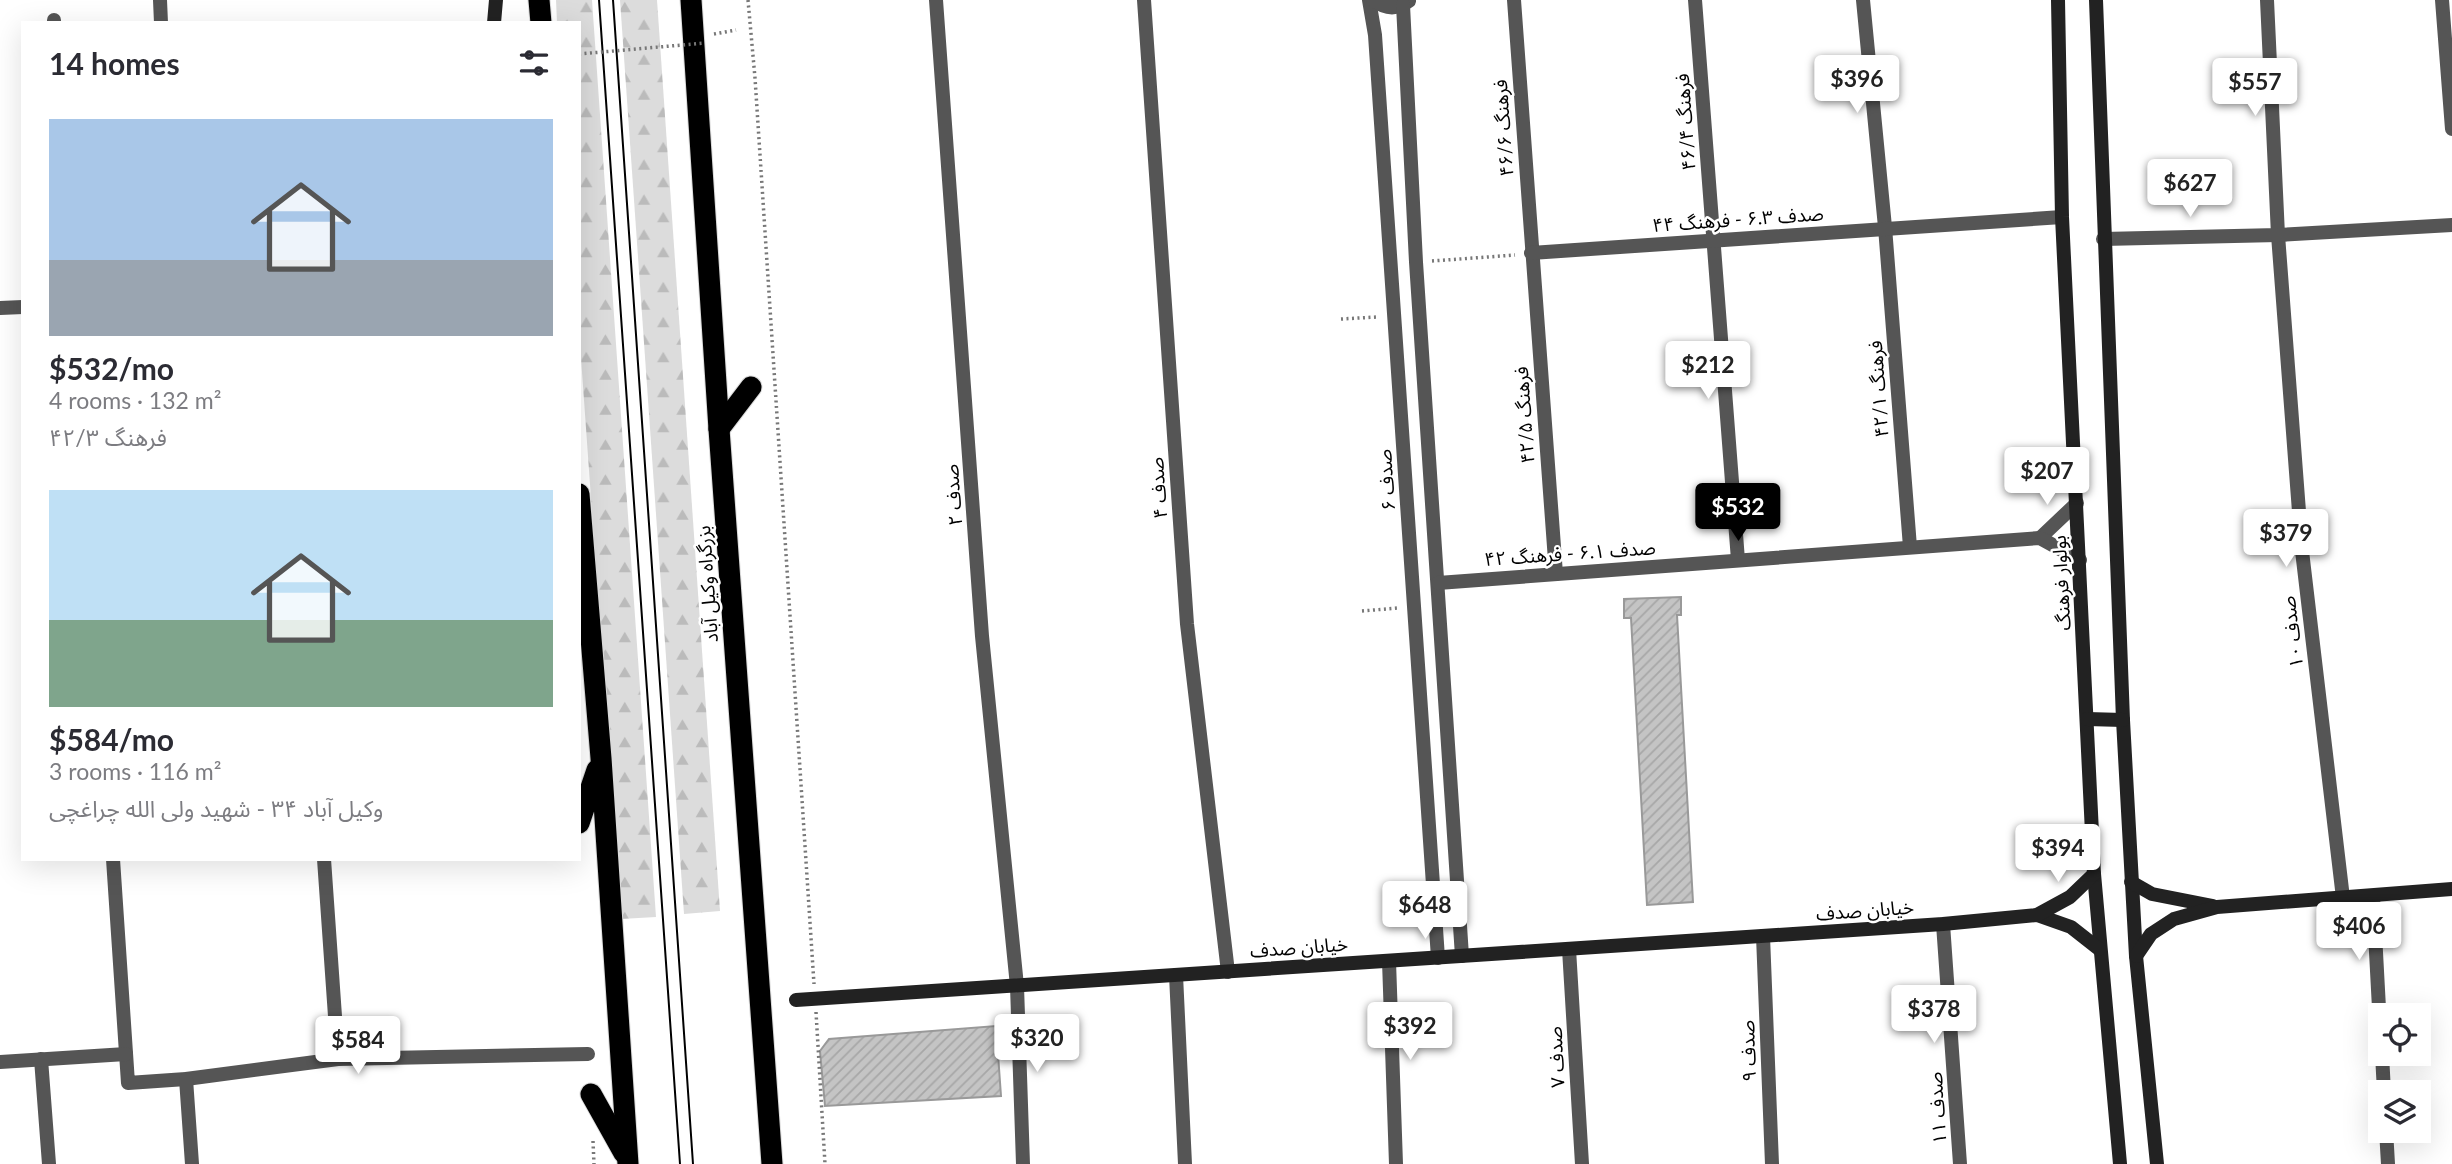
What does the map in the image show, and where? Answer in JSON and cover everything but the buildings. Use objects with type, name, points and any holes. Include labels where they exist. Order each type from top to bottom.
[{"type":"highway","points":[[539,0],[541,21]]},
{"type":"highway","name":"بزرگراه وکیل آباد","points":[[691,0],[772,1164]]},
{"type":"highway","points":[[719,429],[751,387]]},
{"type":"highway","points":[[581,518],[601,758],[628,1163]]},
{"type":"highway","points":[[581,817],[601,758]]},
{"type":"highway","points":[[591,1094],[628,1163]]},
{"type":"street","points":[[160,0],[161,21]]},
{"type":"street","points":[[494,21],[496,0]]},
{"type":"street","name":"صدف ۲","points":[[936,0],[982,636],[1017,986],[1023,1164]]},
{"type":"street","name":"صدف ۴","points":[[1144,0],[1187,624],[1228,972]]},
{"type":"street","points":[[1371,0],[1393,8],[1407,3],[1416,262],[1462,956]]},
{"type":"street","name":"صدف ۶","points":[[1371,0],[1438,958]]},
{"type":"street","name":"فرهنگ ۴۶/۶","points":[[1514,0],[1531,253]]},
{"type":"street","name":"فرهنگ ۴۶/۴","points":[[1695,0],[1738,560]]},
{"type":"street","name":"فرهنگ ۴۲/۱","points":[[1863,0],[1885,227],[1910,547]]},
{"type":"street","name":"بولوار فرهنگ","points":[[2058,0],[2062,217],[2094,874],[2120,1164]]},
{"type":"street","points":[[2096,0],[2123,720],[2136,956],[2157,1164]]},
{"type":"street","name":"صدف ۱۰","points":[[2267,0],[2278,235],[2302,551],[2343,898]]},
{"type":"street","points":[[2442,0],[2452,129]]},
{"type":"street","name":"صدف ۶.۳ - فرهنگ ۴۴","points":[[1531,253],[2062,217]]},
{"type":"street","points":[[2103,239],[2278,235],[2452,225]]},
{"type":"street","name":"فرهنگ ۴۲/۵","points":[[1531,253],[1556,574]]},
{"type":"street","points":[[0,308],[21,307]]},
{"type":"street","points":[[1397,359],[1422,358]]},
{"type":"street","points":[[2077,503],[2040,538],[2080,561]]},
{"type":"street","name":"صدف ۶.۱ - فرهنگ ۴۲","points":[[1437,583],[2040,538]]},
{"type":"street","points":[[2087,719],[2123,720]]},
{"type":"street","points":[[114,861],[128,1083],[186,1079],[338,1059],[588,1054]]},
{"type":"street","points":[[324,861],[338,1059]]},
{"type":"street","points":[[2038,915],[2070,897],[2094,874]]},
{"type":"street","points":[[2132,883],[2152,894],[2217,906]]},
{"type":"street","points":[[2136,956],[2151,934],[2174,919],[2217,906],[2452,889]]},
{"type":"street","points":[[2372,896],[2379,1003]]},
{"type":"street","points":[[2038,915],[2071,927],[2099,949]]},
{"type":"street","name":"خیابان صدف","points":[[796,1000],[1943,924],[2038,915]]},
{"type":"street","name":"صدف ۱۱","points":[[1943,924],[1960,1164]]},
{"type":"street","name":"صدف ۹","points":[[1763,936],[1772,1164]]},
{"type":"street","name":"صدف ۷","points":[[1569,949],[1582,1164]]},
{"type":"street","points":[[1388,961],[1395,1164]]},
{"type":"street","points":[[1176,975],[1185,1164]]},
{"type":"street","points":[[0,1062],[126,1054]]},
{"type":"street","points":[[41,1059],[48,1164]]},
{"type":"street","points":[[186,1079],[192,1164]]},
{"type":"street","points":[[2387,1143],[2388,1164]]},
{"type":"path","points":[[748,0],[825,1164]]},
{"type":"path","points":[[713,34],[736,30]]},
{"type":"path","points":[[581,54],[705,43]]},
{"type":"path","points":[[1416,262],[1531,253]]},
{"type":"path","points":[[1341,319],[1394,316]]},
{"type":"path","points":[[1362,611],[1414,607]]},
{"type":"green space","points":[[556,0],[592,0],[656,917],[621,919],[581,358],[581,21],[557,21]]},
{"type":"green space","points":[[620,0],[657,0],[720,911],[684,914]]},
{"type":"tram line","points":[[599,0],[680,1164]]},
{"type":"tram line","points":[[613,0],[693,1164]]}]
